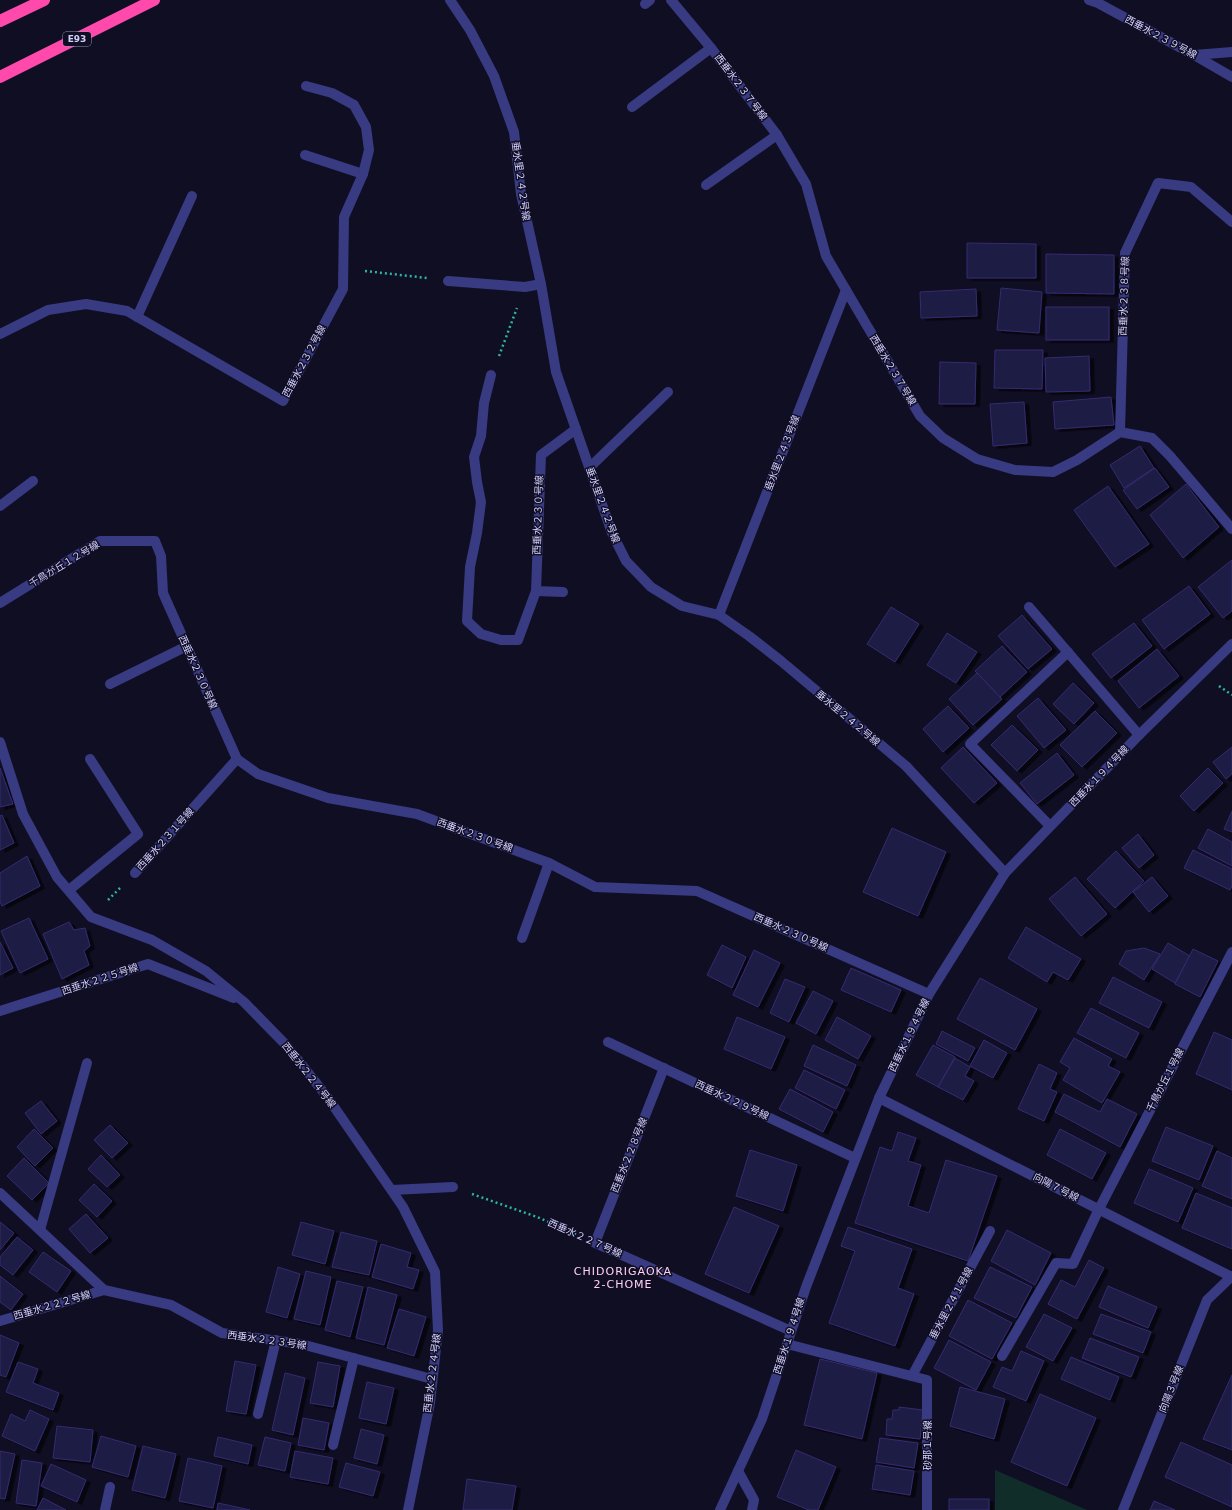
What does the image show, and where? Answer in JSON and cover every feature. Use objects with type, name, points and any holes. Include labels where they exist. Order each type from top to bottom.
[{"type":"highway","points":[[0,22],[44,0]]},
{"type":"highway","name":"E93","points":[[0,77],[154,0]]},
{"type":"street","name":"垂水里２４２号線","points":[[450,0],[470,30],[494,76],[514,132],[521,194],[540,284],[556,372],[612,533],[626,561],[651,587],[682,606],[719,615],[750,636],[781,661],[906,766],[1005,873]]},
{"type":"street","name":"西垂水２３７号線","points":[[671,0],[711,48],[777,135],[806,184],[826,256],[920,416],[943,438],[977,459],[1015,470],[1053,472],[1077,460],[1120,432]]},
{"type":"street","name":"西垂水２３９号線","points":[[1089,0],[1098,3],[1232,77]]},
{"type":"street","points":[[632,107],[711,48]]},
{"type":"street","points":[[1194,55],[1232,52]]},
{"type":"street","points":[[306,86],[332,93],[354,105],[366,127],[369,150],[363,174],[344,218],[344,268]]},
{"type":"street","points":[[706,185],[777,135]]},
{"type":"street","points":[[305,155],[363,174]]},
{"type":"street","name":"西垂水２３８号線","points":[[1120,432],[1125,253],[1158,183],[1191,187],[1232,222]]},
{"type":"street","points":[[137,317],[192,196]]},
{"type":"street","name":"西垂水２３２号線","points":[[0,334],[48,310],[86,304],[127,311],[283,401],[343,289],[344,268]]},
{"type":"street","points":[[448,281],[526,287],[540,284]]},
{"type":"street","name":"垂水里２４３号線","points":[[719,615],[846,290]]},
{"type":"street","name":"西垂水２３０号線","points":[[491,375],[484,403],[481,436],[474,457],[481,502],[477,533],[470,567],[467,621],[481,634],[502,640],[518,640],[536,591],[540,455],[576,430]]},
{"type":"street","points":[[589,468],[668,392]]},
{"type":"street","points":[[1120,432],[1152,438],[1170,456],[1232,529]]},
{"type":"street","points":[[0,506],[33,481]]},
{"type":"street","name":"千鳥が丘１２号線","points":[[0,603],[100,541],[156,541]]},
{"type":"street","name":"西垂水２３０号線","points":[[156,541],[161,556],[163,593],[186,646],[237,759],[258,774],[328,798],[417,814],[549,863],[595,887],[697,891],[929,994]]},
{"type":"street","points":[[536,591],[563,592]]},
{"type":"street","points":[[1028,607],[1139,736]]},
{"type":"street","name":"西垂水１９４号線","points":[[720,1510],[762,1419],[806,1287],[879,1098],[929,994],[1005,873],[1139,736],[1232,644]]},
{"type":"street","points":[[110,684],[186,646]]},
{"type":"street","points":[[1050,826],[970,744],[1068,652]]},
{"type":"street","name":"西垂水２２４号線","points":[[0,742],[23,814],[57,877],[91,917],[152,940],[206,971],[244,1002],[287,1046],[328,1098],[404,1207],[435,1272],[438,1330],[430,1403],[408,1510]]},
{"type":"street","points":[[68,890],[138,834],[90,759]]},
{"type":"street","name":"西垂水２３１号線","points":[[135,873],[237,759]]},
{"type":"street","points":[[522,938],[549,863]]},
{"type":"street","name":"千鳥が丘１号線","points":[[1002,1356],[1056,1263],[1073,1264],[1099,1209],[1232,952]]},
{"type":"street","name":"西垂水２２５号線","points":[[0,1011],[148,964],[244,1002]]},
{"type":"street","name":"西垂水２２９号線","points":[[608,1042],[856,1158]]},
{"type":"street","points":[[40,1230],[87,1063]]},
{"type":"street","name":"西垂水２２８号線","points":[[595,1243],[664,1068]]},
{"type":"street","name":"向陽７号線","points":[[879,1098],[1232,1277]]},
{"type":"street","points":[[392,1190],[453,1187]]},
{"type":"street","points":[[0,1193],[104,1290]]},
{"type":"street","name":"垂水里２４１号線","points":[[912,1376],[990,1231]]},
{"type":"street","name":"西垂水２２７号線","points":[[595,1243],[791,1331]]},
{"type":"street","name":"向陽３号線","points":[[1123,1510],[1207,1300],[1232,1277]]},
{"type":"street","name":"西垂水２２３号線","points":[[104,1290],[171,1305],[222,1333],[300,1344],[432,1378]]},
{"type":"street","name":"西垂水２２２号線","points":[[0,1321],[104,1290]]},
{"type":"street","points":[[258,1414],[276,1340]]},
{"type":"street","points":[[787,1344],[912,1376]]},
{"type":"street","points":[[333,1445],[354,1358]]},
{"type":"street","name":"砂那１号線","points":[[912,1376],[927,1380],[927,1510]]},
{"type":"street","points":[[738,1471],[754,1500],[752,1510]]},
{"type":"street","points":[[105,1510],[110,1488]]},
{"type":"path","points":[[344,268],[448,281]]},
{"type":"path","points":[[491,375],[526,287]]},
{"type":"path","name":"西垂水２３１号線","points":[[91,917],[135,873]]},
{"type":"path","name":"西垂水２２７号線","points":[[453,1187],[537,1217],[595,1243]]},
{"type":"green space","points":[[995,1470],[1087,1510],[995,1510]]},
{"type":"building","points":[[967,243],[1036,244],[1036,278],[967,278]]},
{"type":"building","points":[[1046,254],[1114,255],[1114,294],[1046,293]]},
{"type":"building","points":[[1001,288],[1042,292],[1039,333],[997,330]]},
{"type":"building","points":[[976,289],[977,316],[921,318],[920,292]]},
{"type":"building","points":[[1046,307],[1109,307],[1109,340],[1046,340]]},
{"type":"building","points":[[995,350],[1043,350],[1042,389],[994,388]]},
{"type":"building","points":[[1089,356],[1090,391],[1046,392],[1045,358]]},
{"type":"building","points":[[940,362],[976,363],[975,404],[939,404]]},
{"type":"building","points":[[1111,397],[1114,425],[1055,429],[1053,402]]},
{"type":"building","points":[[1024,402],[1027,443],[993,446],[990,404]]},
{"type":"building","points":[[1140,446],[1154,468],[1124,488],[1110,465]]},
{"type":"building","points":[[1155,468],[1169,487],[1137,509],[1123,490]]},
{"type":"building","points":[[1186,484],[1219,527],[1183,558],[1150,515]]},
{"type":"building","points":[[1108,486],[1149,544],[1115,567],[1074,510]]},
{"type":"building","points":[[1232,560],[1232,611],[1223,618],[1198,587]]},
{"type":"building","points":[[1189,586],[1210,614],[1164,649],[1142,620]]},
{"type":"building","points":[[891,607],[919,624],[895,662],[867,644]]},
{"type":"building","points":[[1022,615],[1052,649],[1028,669],[998,636]]},
{"type":"building","points":[[1134,623],[1152,646],[1111,678],[1092,654]]},
{"type":"building","points":[[947,633],[977,652],[956,683],[927,665]]},
{"type":"building","points":[[1002,646],[1027,672],[1000,697],[975,671]]},
{"type":"building","points":[[1157,649],[1179,676],[1139,708],[1118,681]]},
{"type":"building","points":[[977,673],[1002,699],[973,725],[949,699]]},
{"type":"building","points":[[1073,683],[1094,703],[1074,724],[1053,704]]},
{"type":"building","points":[[1038,698],[1066,730],[1044,748],[1017,716]]},
{"type":"building","points":[[948,706],[969,728],[943,752],[923,729]]},
{"type":"building","points":[[1095,711],[1117,733],[1082,767],[1060,745]]},
{"type":"building","points":[[1012,725],[1038,750],[1017,771],[991,745]]},
{"type":"building","points":[[963,747],[997,783],[974,803],[941,768]]},
{"type":"building","points":[[1232,747],[1232,774],[1226,779],[1213,762]]},
{"type":"building","points":[[1057,753],[1074,775],[1037,804],[1020,783]]},
{"type":"building","points":[[0,768],[13,804],[0,807]]},
{"type":"building","points":[[1208,768],[1223,783],[1194,811],[1180,796]]},
{"type":"building","points":[[1232,811],[1232,832],[1224,829]]},
{"type":"building","points":[[2,815],[14,843],[0,850],[0,816]]},
{"type":"building","points":[[892,828],[946,852],[918,916],[863,892]]},
{"type":"building","points":[[1208,829],[1232,842],[1232,866],[1198,848]]},
{"type":"building","points":[[1138,834],[1154,855],[1139,868],[1122,848]]},
{"type":"building","points":[[1193,850],[1232,869],[1232,886],[1230,890],[1184,868]]},
{"type":"building","points":[[1116,851],[1144,881],[1115,908],[1087,879]]},
{"type":"building","points":[[27,856],[40,886],[2,906],[0,902],[0,873]]},
{"type":"building","points":[[1075,877],[1107,914],[1081,936],[1049,899]]},
{"type":"building","points":[[1152,877],[1168,896],[1149,912],[1133,892]]},
{"type":"building","points":[[29,918],[48,959],[20,973],[1,931]]},
{"type":"building","points":[[69,922],[74,930],[85,928],[90,946],[84,951],[89,965],[62,979],[43,934]]},
{"type":"building","points":[[1026,927],[1081,959],[1068,980],[1053,972],[1047,982],[1008,958]]},
{"type":"building","points":[[0,942],[13,968],[0,975]]},
{"type":"building","points":[[1168,943],[1190,956],[1175,983],[1152,969]]},
{"type":"building","points":[[722,945],[746,957],[732,988],[707,975]]},
{"type":"building","points":[[1144,948],[1160,954],[1144,980],[1119,964],[1126,951]]},
{"type":"building","points":[[1193,949],[1218,961],[1200,997],[1175,984]]},
{"type":"building","points":[[754,950],[780,963],[758,1007],[733,995]]},
{"type":"building","points":[[851,968],[901,990],[891,1012],[841,990]]},
{"type":"building","points":[[1113,977],[1162,1002],[1149,1028],[1099,1003]]},
{"type":"building","points":[[980,978],[1037,1009],[1015,1050],[957,1019]]},
{"type":"building","points":[[785,979],[805,987],[789,1022],[770,1013]]},
{"type":"building","points":[[813,991],[833,1001],[816,1034],[796,1023]]},
{"type":"building","points":[[1091,1008],[1139,1033],[1126,1058],[1077,1033]]},
{"type":"building","points":[[737,1017],[785,1037],[771,1069],[724,1049]]},
{"type":"building","points":[[837,1017],[871,1036],[858,1059],[825,1040]]},
{"type":"building","points":[[942,1031],[975,1048],[968,1061],[936,1044]]},
{"type":"building","points":[[1214,1032],[1232,1040],[1232,1090],[1196,1074]]},
{"type":"building","points":[[1074,1038],[1112,1059],[1108,1066],[1120,1072],[1102,1103],[1063,1080],[1070,1068],[1060,1062]]},
{"type":"building","points":[[984,1040],[1007,1053],[993,1078],[970,1066]]},
{"type":"building","points":[[813,1045],[856,1065],[847,1086],[804,1066]]},
{"type":"building","points":[[933,1045],[955,1057],[938,1087],[916,1075]]},
{"type":"building","points":[[955,1058],[970,1067],[965,1076],[974,1081],[963,1100],[938,1087]]},
{"type":"building","points":[[1039,1064],[1057,1073],[1050,1089],[1057,1092],[1044,1121],[1018,1109]]},
{"type":"building","points":[[804,1070],[845,1090],[836,1109],[795,1088]]},
{"type":"building","points":[[790,1089],[833,1112],[823,1132],[779,1109]]},
{"type":"building","points":[[1064,1094],[1100,1112],[1107,1099],[1137,1114],[1120,1147],[1055,1112]]},
{"type":"building","points":[[41,1101],[57,1121],[41,1134],[25,1113]]},
{"type":"building","points":[[110,1125],[128,1143],[112,1158],[94,1140]]},
{"type":"building","points":[[1166,1127],[1213,1146],[1199,1180],[1152,1161]]},
{"type":"building","points":[[34,1129],[53,1148],[35,1166],[17,1147]]},
{"type":"building","points":[[1060,1129],[1106,1153],[1092,1179],[1047,1155]]},
{"type":"building","points":[[898,1132],[916,1138],[908,1161],[921,1165],[908,1206],[929,1213],[946,1160],[997,1176],[968,1261],[855,1223],[880,1147],[892,1151]]},
{"type":"building","points":[[750,1150],[797,1165],[783,1211],[736,1196]]},
{"type":"building","points":[[1217,1151],[1232,1158],[1232,1199],[1202,1186]]},
{"type":"building","points":[[101,1155],[120,1175],[107,1187],[88,1169]]},
{"type":"building","points":[[24,1158],[49,1183],[32,1200],[7,1176]]},
{"type":"building","points":[[1149,1169],[1193,1188],[1178,1222],[1134,1203]]},
{"type":"building","points":[[94,1184],[112,1201],[97,1217],[79,1200]]},
{"type":"building","points":[[1196,1193],[1232,1208],[1232,1249],[1182,1228]]},
{"type":"building","points":[[734,1207],[779,1226],[749,1293],[705,1274]]},
{"type":"building","points":[[86,1214],[108,1238],[90,1253],[69,1229]]},
{"type":"building","points":[[0,1222],[14,1233],[0,1250]]},
{"type":"building","points":[[301,1222],[334,1231],[325,1264],[292,1255]]},
{"type":"building","points":[[848,1227],[912,1249],[898,1288],[914,1294],[895,1346],[829,1323],[855,1251],[841,1246]]},
{"type":"building","points":[[1007,1230],[1051,1253],[1035,1285],[991,1261]]},
{"type":"building","points":[[341,1232],[377,1241],[369,1275],[332,1267]]},
{"type":"building","points":[[17,1237],[33,1250],[13,1275],[0,1265],[0,1257]]},
{"type":"building","points":[[381,1244],[411,1253],[407,1267],[419,1270],[413,1289],[372,1277]]},
{"type":"building","points":[[43,1252],[71,1271],[57,1292],[29,1272]]},
{"type":"building","points":[[1089,1260],[1104,1268],[1077,1319],[1048,1304],[1061,1280],[1075,1287]]},
{"type":"building","points":[[278,1267],[300,1274],[287,1318],[266,1312]]},
{"type":"building","points":[[990,1267],[1032,1287],[1016,1318],[974,1298]]},
{"type":"building","points":[[306,1271],[331,1277],[320,1325],[294,1319]]},
{"type":"building","points":[[0,1276],[23,1294],[11,1310],[0,1302]]},
{"type":"building","points":[[337,1281],[363,1287],[350,1337],[325,1330]]},
{"type":"building","points":[[1108,1286],[1157,1307],[1148,1328],[1099,1307]]},
{"type":"building","points":[[368,1287],[397,1295],[384,1345],[356,1338]]},
{"type":"building","points":[[968,1300],[1012,1323],[992,1359],[949,1336]]},
{"type":"building","points":[[399,1309],[426,1317],[414,1356],[387,1348]]},
{"type":"building","points":[[1044,1314],[1072,1328],[1053,1361],[1026,1347]]},
{"type":"building","points":[[1101,1314],[1151,1332],[1143,1353],[1093,1334]]},
{"type":"building","points":[[0,1335],[19,1343],[6,1377],[0,1375]]},
{"type":"building","points":[[1090,1338],[1139,1357],[1131,1377],[1082,1358]]},
{"type":"building","points":[[949,1340],[991,1362],[976,1390],[934,1368]]},
{"type":"building","points":[[1021,1351],[1044,1361],[1026,1401],[993,1387],[1002,1367],[1012,1371]]},
{"type":"building","points":[[1071,1357],[1119,1377],[1110,1400],[1061,1379]]},
{"type":"building","points":[[820,1359],[877,1373],[862,1439],[804,1425]]},
{"type":"building","points":[[235,1361],[256,1365],[246,1414],[226,1411]]},
{"type":"building","points":[[18,1362],[38,1369],[33,1383],[59,1393],[53,1410],[6,1392]]},
{"type":"building","points":[[318,1362],[340,1366],[333,1407],[310,1403]]},
{"type":"building","points":[[285,1373],[305,1378],[293,1435],[272,1430]]},
{"type":"building","points":[[1232,1375],[1232,1450],[1203,1439]]},
{"type":"building","points":[[367,1382],[394,1388],[386,1424],[359,1418]]},
{"type":"building","points":[[960,1387],[1005,1399],[994,1439],[950,1426]]},
{"type":"building","points":[[1040,1394],[1096,1418],[1067,1486],[1011,1462]]},
{"type":"building","points":[[899,1407],[923,1410],[920,1439],[886,1435],[887,1419],[892,1419],[893,1410],[899,1410]]},
{"type":"building","points":[[30,1410],[49,1419],[35,1451],[2,1436],[11,1414],[25,1421]]},
{"type":"building","points":[[303,1418],[329,1423],[324,1450],[298,1445]]},
{"type":"building","points":[[57,1426],[93,1430],[90,1462],[53,1458]]},
{"type":"building","points":[[361,1429],[384,1435],[377,1464],[354,1458]]},
{"type":"building","points":[[101,1436],[136,1446],[128,1477],[92,1467]]},
{"type":"building","points":[[218,1437],[252,1445],[248,1464],[214,1456]]},
{"type":"building","points":[[265,1437],[291,1443],[285,1471],[258,1465]]},
{"type":"building","points":[[880,1438],[918,1443],[914,1468],[876,1462]]},
{"type":"building","points":[[1181,1442],[1232,1465],[1232,1507],[1165,1477]]},
{"type":"building","points":[[143,1446],[176,1454],[165,1498],[132,1490]]},
{"type":"building","points":[[796,1450],[836,1467],[818,1510],[809,1510],[777,1497]]},
{"type":"building","points":[[0,1451],[15,1454],[5,1499],[0,1498]]},
{"type":"building","points":[[295,1451],[333,1458],[328,1484],[290,1477]]},
{"type":"building","points":[[188,1458],[222,1466],[213,1508],[179,1501]]},
{"type":"building","points":[[22,1460],[42,1463],[36,1506],[16,1503]]},
{"type":"building","points":[[346,1463],[380,1472],[373,1496],[339,1487]]},
{"type":"building","points":[[51,1464],[86,1480],[77,1502],[41,1486]]},
{"type":"building","points":[[876,1465],[914,1471],[910,1495],[872,1489]]},
{"type":"building","points":[[467,1479],[516,1486],[512,1510],[463,1510]]},
{"type":"building","points":[[43,1498],[66,1510],[37,1510]]},
{"type":"building","points":[[949,1499],[989,1499],[989,1510],[949,1510]]},
{"type":"building","points":[[1154,1501],[1175,1510],[1150,1510]]},
{"type":"building","points":[[218,1503],[250,1510],[217,1510]]},
{"type":"district","name":"CHIDORIGAOKA 2-CHOME","points":[[623,1277]]}]
